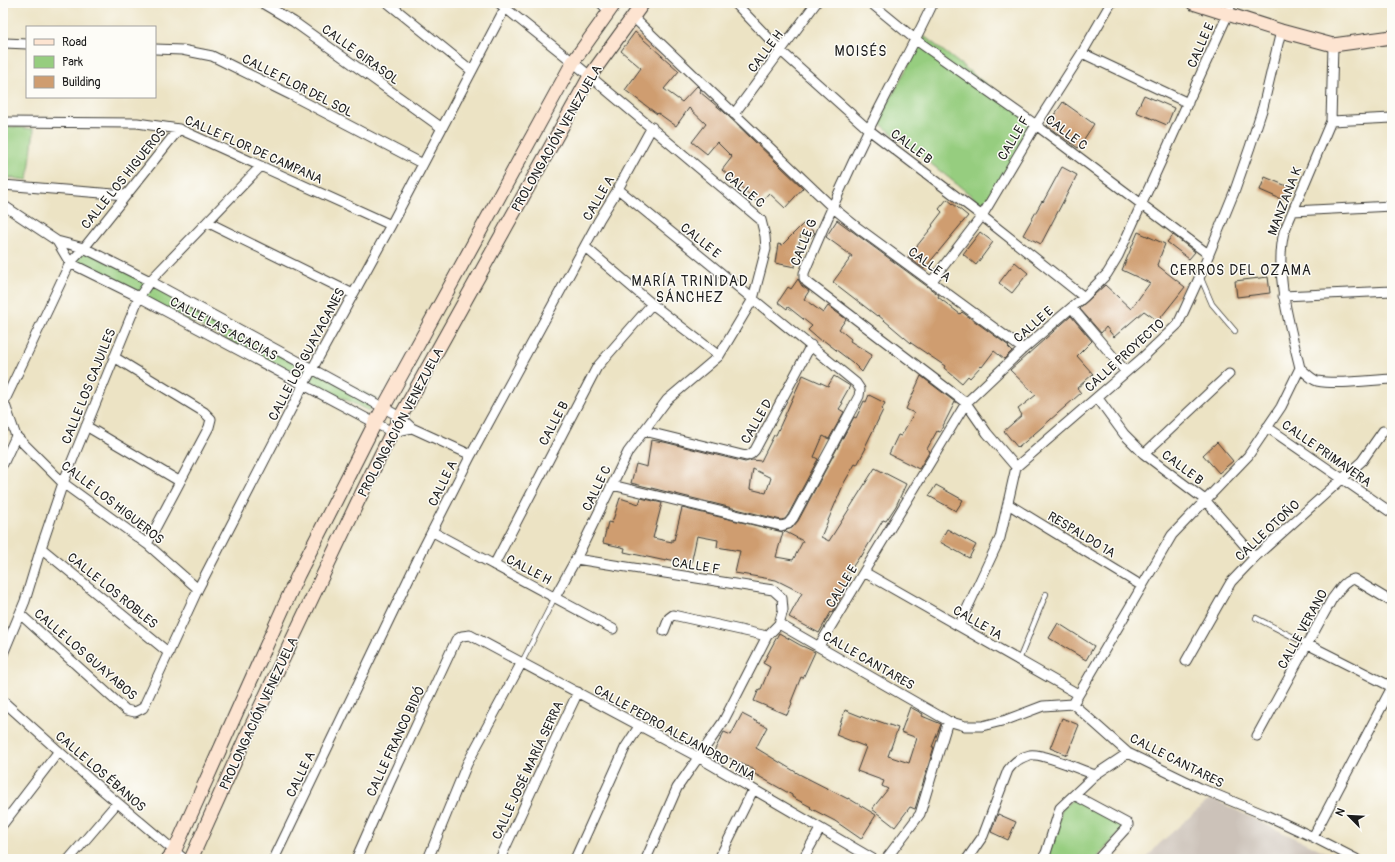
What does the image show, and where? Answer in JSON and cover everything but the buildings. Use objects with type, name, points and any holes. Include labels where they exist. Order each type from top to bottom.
[{"type":"street","name":"CALLE GIRASOL","points":[[262,3],[294,22],[442,128]]},
{"type":"street","points":[[388,3],[472,71]]},
{"type":"street","name":"PROLONGACIÓN VENEZUELA","points":[[191,859],[284,658],[392,432],[590,76],[643,3]]},
{"type":"street","name":"CALLE B","points":[[735,3],[781,50],[869,130],[982,216],[1084,297]]},
{"type":"street","name":"CALLE H","points":[[734,114],[816,3]]},
{"type":"street","name":"CALLE C","points":[[871,3],[916,40],[1036,125],[1208,254]]},
{"type":"street","name":"CALLE G","points":[[933,3],[832,207],[804,273],[804,278],[807,282],[966,404],[987,433],[1016,467]]},
{"type":"street","name":"CALLE F","points":[[932,282],[982,216],[1111,3]]},
{"type":"street","points":[[1193,3],[1230,9],[1281,31],[1333,44],[1392,37]]},
{"type":"street","name":"CALLE LOS GUAYACANES","points":[[135,712],[143,708],[198,589],[304,384],[391,225],[472,71],[502,6]]},
{"type":"street","name":"CALLE C","points":[[502,6],[652,127],[762,220],[765,236],[766,249],[753,299],[719,356],[667,400],[628,452],[576,559],[555,597]]},
{"type":"street","name":"PROLONGACIÓN VENEZUELA","points":[[176,856],[298,576],[375,423],[573,62],[608,6]]},
{"type":"street","name":"CALLE E","points":[[819,646],[966,404],[1023,349],[1072,308],[1107,274],[1118,256],[1230,9]]},
{"type":"street","name":"CALLE A","points":[[633,17],[832,207],[858,228],[1023,349]]},
{"type":"street","name":"CALLE PROYECTO","points":[[1016,467],[1126,372],[1176,326],[1200,276],[1235,190],[1263,107],[1281,31]]},
{"type":"street","points":[[5,43],[26,44]]},
{"type":"street","name":"MANZANA K","points":[[1300,368],[1283,296],[1281,245],[1284,232],[1331,121],[1333,44]]},
{"type":"street","name":"CALLE FLOR DEL SOL","points":[[156,49],[182,50],[212,56],[291,95],[423,164]]},
{"type":"street","points":[[1082,52],[1188,103]]},
{"type":"street","points":[[1331,121],[1392,118]]},
{"type":"street","name":"CALLE FLOR DE CAMPANA","points":[[3,122],[137,123],[179,129],[391,225]]},
{"type":"street","name":"CALLE A","points":[[274,859],[432,532],[471,455],[599,220],[652,127]]},
{"type":"street","name":"CALLE LOS HIGUEROS","points":[[179,129],[84,248],[70,263],[4,402],[16,436],[63,483],[146,544],[198,589]]},
{"type":"street","name":"CALLE LOS CAJUILES","points":[[3,654],[26,601],[41,548],[63,483],[139,297],[150,281],[261,166]]},
{"type":"street","points":[[3,185],[126,195]]},
{"type":"street","name":"CALLE E","points":[[612,485],[781,526],[788,524],[793,518],[859,396],[860,389],[856,383],[811,345],[618,189]]},
{"type":"street","name":"CALLE LAS ACACIAS","points":[[3,205],[57,241],[84,248],[150,281],[384,408],[400,417],[412,428],[471,455]]},
{"type":"street","points":[[1293,211],[1392,206]]},
{"type":"street","points":[[207,222],[353,294]]},
{"type":"street","name":"CALLE LAS ACACIAS","points":[[57,241],[70,263],[139,297],[392,432]]},
{"type":"street","points":[[585,247],[652,304],[719,356]]},
{"type":"street","points":[[1283,296],[1392,291]]},
{"type":"street","name":"CALLE B","points":[[494,565],[597,367],[652,304]]},
{"type":"street","points":[[1072,308],[1126,372]]},
{"type":"street","name":"CALLE D","points":[[644,431],[746,456],[752,454],[756,450],[811,345]]},
{"type":"street","points":[[114,357],[204,412],[211,419],[209,427],[146,544]]},
{"type":"street","points":[[1074,704],[1078,694],[1172,535],[1248,456],[1281,407],[1300,368],[1316,380],[1340,382],[1392,379]]},
{"type":"street","points":[[1144,454],[1229,374]]},
{"type":"street","name":"CALLE B","points":[[1097,396],[1117,426],[1144,454],[1205,500],[1255,557]]},
{"type":"street","points":[[86,426],[179,481]]},
{"type":"street","name":"CALLE PRIMAVERA","points":[[1267,427],[1392,513]]},
{"type":"street","points":[[392,432],[412,428]]},
{"type":"street","name":"CALLE OTOÑO","points":[[1186,661],[1231,582],[1255,557],[1362,461],[1383,431]]},
{"type":"street","points":[[3,464],[16,436]]},
{"type":"street","points":[[959,626],[1000,538],[1016,467]]},
{"type":"street","name":"RESPALDO 1A","points":[[1008,504],[1142,586]]},
{"type":"street","name":"CALLE H","points":[[432,532],[613,629]]},
{"type":"street","name":"CALLE LOS ROBLES","points":[[41,548],[169,653]]},
{"type":"street","name":"CALLE F","points":[[576,559],[773,590],[782,598],[782,610],[779,624]]},
{"type":"street","name":"CALLE 1A","points":[[864,572],[1078,694]]},
{"type":"street","name":"CALLE VERANO","points":[[1257,736],[1332,599],[1349,579],[1354,579],[1392,602]]},
{"type":"street","name":"CALLE LOS GUAYABOS","points":[[20,614],[126,710],[135,712]]},
{"type":"street","points":[[664,631],[669,618],[673,615],[767,636]]},
{"type":"street","points":[[646,859],[677,788],[723,722],[767,636],[779,624]]},
{"type":"street","name":"CALLE CANTARES","points":[[779,624],[948,721],[965,726],[982,726],[1006,720],[1043,706],[1074,704],[1128,753],[1200,788],[1268,816],[1356,859]]},
{"type":"street","name":"CALLE PEDRO ALEJANDRO PINA","points":[[462,636],[470,635],[698,757],[873,859]]},
{"type":"street","name":"CALLE FRANCO BIDÓ","points":[[356,859],[456,640],[462,636]]},
{"type":"street","points":[[1307,644],[1392,687],[1313,837]]},
{"type":"street","points":[[428,859],[467,764],[522,662]]},
{"type":"street","name":"CALLE JOSÉ MARÍA SERRA","points":[[500,859],[543,764],[578,692]]},
{"type":"street","name":"CALLE LOS ÉBANOS","points":[[3,701],[176,856]]},
{"type":"street","points":[[886,859],[920,814],[948,721]]},
{"type":"street","points":[[575,859],[625,748],[640,726]]},
{"type":"street","points":[[3,824],[59,751]]},
{"type":"street","points":[[1042,859],[1046,853],[1060,808],[1095,775],[1128,753]]},
{"type":"street","points":[[967,859],[983,836],[1008,770],[1014,762],[1030,755],[1041,756],[1095,775]]},
{"type":"street","points":[[718,859],[753,790]]},
{"type":"street","points":[[1074,795],[1128,824],[1128,826],[1098,859]]},
{"type":"street","points":[[69,859],[117,802]]},
{"type":"street","points":[[803,859],[820,829]]},
{"type":"lane","points":[[1200,276],[1212,304],[1235,330]]},
{"type":"lane","points":[[1019,660],[1046,594]]},
{"type":"lane","points":[[522,662],[555,597]]},
{"type":"lane","points":[[1256,618],[1307,644]]},
{"type":"shaded area","points":[[1211,798],[1341,859],[1146,859],[1159,844]]},
{"type":"green space","points":[[924,36],[1035,122],[987,208],[878,122]]},
{"type":"green space","points":[[7,126],[34,129],[28,180],[3,177],[3,158]]},
{"type":"green space","points":[[82,249],[377,399],[369,411],[73,262]]},
{"type":"green space","points":[[1074,798],[1127,824],[1096,859],[1046,859],[1062,809]]},
{"type":"district","name":"MOISÉS","points":[[861,51]]},
{"type":"district","name":"CERROS DEL OZAMA","points":[[1241,270]]},
{"type":"district","name":"MARÍA TRINIDAD SÁNCHEZ","points":[[690,290]]}]
